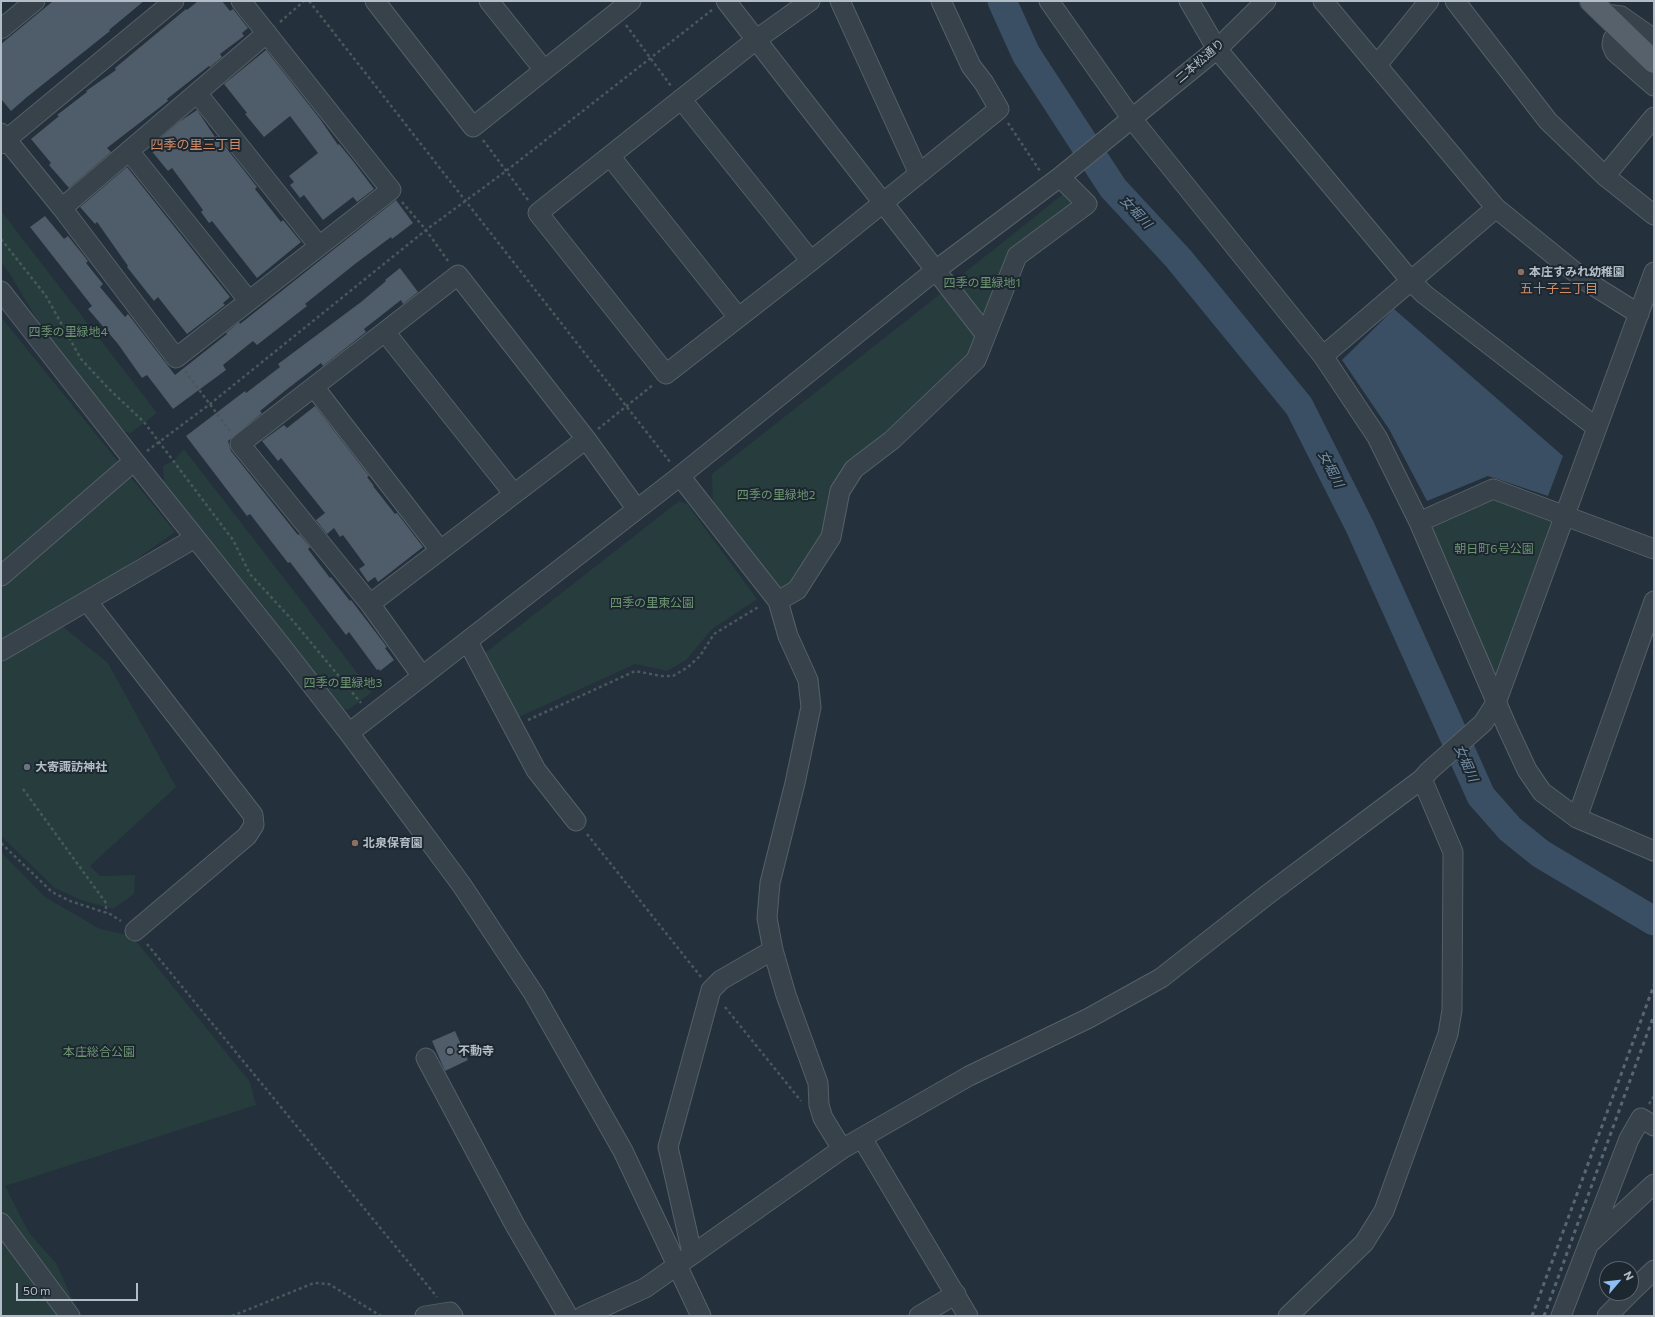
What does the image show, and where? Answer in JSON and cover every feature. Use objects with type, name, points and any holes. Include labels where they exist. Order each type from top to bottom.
[{"type":"main road","points":[[1597,7],[1654,62]]},
{"type":"street","points":[[174,1],[3,139],[62,208],[176,358],[391,190],[241,1]]},
{"type":"street","points":[[375,1],[473,127],[544,70],[618,5]]},
{"type":"street","points":[[489,1],[544,70]]},
{"type":"street","points":[[810,1],[757,39],[538,213],[666,374],[883,204],[999,109],[984,83],[971,66],[941,1]]},
{"type":"street","points":[[840,1],[919,174]]},
{"type":"street","points":[[1049,1],[1132,119],[1322,356],[1376,437],[1419,522],[1496,703],[1527,770],[1542,792],[1577,818],[1654,851]]},
{"type":"street","points":[[1189,1],[1217,49],[1411,281],[1424,294],[1597,428]]},
{"type":"street","name":"二本松通り","points":[[349,733],[468,642],[636,508],[680,476],[936,270],[1058,178],[1132,119],[1217,49],[1266,1]]},
{"type":"street","points":[[1323,1],[1496,208],[1586,281],[1639,314]]},
{"type":"street","points":[[1377,65],[1429,1]]},
{"type":"street","points":[[1454,1],[1548,121],[1605,176],[1654,215]]},
{"type":"street","points":[[721,4],[757,39],[883,204],[986,335]]},
{"type":"street","points":[[1,29],[23,5]]},
{"type":"street","points":[[1597,7],[1621,16],[1654,39]]},
{"type":"street","points":[[1620,30],[1613,39],[1612,45],[1615,52],[1654,86]]},
{"type":"street","points":[[62,208],[267,33]]},
{"type":"street","points":[[198,93],[319,246]]},
{"type":"street","points":[[681,99],[811,261]]},
{"type":"street","points":[[1605,176],[1654,117]]},
{"type":"street","points":[[129,151],[248,301]]},
{"type":"street","points":[[610,156],[738,317]]},
{"type":"street","points":[[778,601],[797,590],[831,536],[840,490],[854,469],[892,440],[976,360],[1017,256],[1087,204],[1058,178]]},
{"type":"street","points":[[1322,356],[1496,208]]},
{"type":"street","points":[[583,1316],[645,1288],[842,1149],[968,1076],[1089,1018],[1161,978],[1267,895],[1426,775],[1483,723],[1496,703],[1566,516],[1654,272]]},
{"type":"street","points":[[422,676],[370,604],[240,444],[458,275],[586,439],[636,508]]},
{"type":"street","points":[[1,291],[134,462],[349,733],[462,884],[534,994],[623,1151],[701,1316]]},
{"type":"street","points":[[385,332],[514,494]]},
{"type":"street","points":[[314,387],[440,550]]},
{"type":"street","points":[[370,604],[586,439]]},
{"type":"street","points":[[1,576],[134,462]]},
{"type":"street","points":[[680,476],[778,601],[788,636],[808,680],[811,707],[795,783],[770,883],[767,918],[773,950],[786,995],[818,1083],[819,1105],[823,1118],[842,1149]]},
{"type":"street","points":[[1419,522],[1493,489],[1654,548]]},
{"type":"street","points":[[1,651],[195,538]]},
{"type":"street","points":[[87,601],[253,815],[254,825],[247,836],[135,931]]},
{"type":"street","points":[[1577,818],[1654,601]]},
{"type":"street","points":[[468,642],[536,770],[576,821]]},
{"type":"street","points":[[1288,1316],[1364,1243],[1384,1211],[1448,1034],[1452,1010],[1453,852],[1426,775]]},
{"type":"street","points":[[692,1254],[668,1147],[711,990],[721,980],[773,950]]},
{"type":"street","points":[[426,1058],[515,1225],[568,1316]]},
{"type":"street","points":[[1561,1316],[1629,1138],[1647,1122]]},
{"type":"street","points":[[862,1138],[968,1316]]},
{"type":"street","points":[[1587,1245],[1654,1184]]},
{"type":"street","points":[[1,1223],[70,1316]]},
{"type":"street","points":[[1639,1285],[1654,1270]]},
{"type":"street","points":[[919,1316],[956,1294]]},
{"type":"street","points":[[1606,1316],[1622,1301]]},
{"type":"street","points":[[425,1316],[451,1314]]},
{"type":"path","points":[[267,33],[304,1]]},
{"type":"path","points":[[309,1],[627,406],[680,476]]},
{"type":"path","points":[[134,462],[210,404],[426,230],[506,171],[721,4]]},
{"type":"path","points":[[618,5],[651,58],[681,99]]},
{"type":"path","points":[[999,109],[1058,178]]},
{"type":"path","points":[[473,127],[538,213]]},
{"type":"path","points":[[391,190],[426,230],[458,275]]},
{"type":"path","points":[[1,238],[46,296],[81,359],[109,389],[144,422],[233,540],[250,574],[294,622],[372,716]]},
{"type":"path","points":[[176,358],[240,444]]},
{"type":"path","points":[[586,439],[666,374]]},
{"type":"path","points":[[513,726],[635,671],[661,676],[673,676],[688,667],[700,656],[714,634],[763,604],[778,601]]},
{"type":"path","points":[[23,789],[106,903],[106,913]]},
{"type":"path","points":[[576,821],[804,1105],[819,1105]]},
{"type":"path","points":[[1,844],[52,892],[70,901],[106,913],[135,931],[451,1314]]},
{"type":"path","points":[[232,1316],[314,1283],[329,1284],[381,1316]]},
{"type":"green space","name":"四季の里緑地1","points":[[1067,191],[1078,202],[1010,257],[993,311],[982,316],[961,288],[963,274]]},
{"type":"green space","name":"四季の里緑地4","points":[[1,211],[157,413],[131,433],[119,430],[50,342],[10,274],[1,262]]},
{"type":"green space","name":"四季の里緑地2","points":[[944,291],[979,337],[973,355],[883,441],[851,462],[825,533],[794,584],[779,590],[713,505],[712,474]]},
{"type":"green space","points":[[1,317],[175,532],[101,584],[1,643]]},
{"type":"green space","name":"四季の里緑地3","points":[[184,449],[372,692],[348,710],[338,707],[164,482],[163,466],[173,461]]},
{"type":"green space","name":"朝日町6号公園","points":[[1493,494],[1551,516],[1557,526],[1500,674],[1495,673],[1468,620],[1430,524]]},
{"type":"green space","name":"四季の里東公園","points":[[679,501],[687,504],[757,599],[712,629],[686,660],[667,671],[635,664],[519,717],[512,717],[481,658],[485,653]]},
{"type":"green space","points":[[62,626],[108,663],[176,787],[90,866],[100,876],[135,875],[134,894],[113,909],[81,900],[55,888],[1,836],[1,655]]},
{"type":"green space","name":"本庄総合公園","points":[[1,852],[45,897],[100,929],[132,936],[250,1082],[256,1105],[5,1186],[29,1233],[56,1263],[80,1316],[1,1316]]},
{"type":"water","points":[[1394,309],[1563,456],[1548,496],[1488,476],[1427,501],[1389,429],[1342,360]]},
{"type":"building","points":[[53,1],[144,1],[109,30],[110,31],[11,111],[1,99],[1,44]]},
{"type":"building","points":[[198,1],[222,1],[230,11],[233,9],[248,28],[242,33],[244,36],[220,54],[222,57],[210,67],[209,66],[167,99],[168,101],[107,148],[111,152],[69,188],[49,165],[51,163],[31,139],[59,116],[57,115],[87,92],[86,91],[116,70],[115,68],[186,9],[187,10]]},
{"type":"building","points":[[266,50],[320,119],[338,145],[339,144],[353,161],[374,189],[357,202],[353,197],[323,220],[304,195],[300,198],[290,185],[294,182],[289,176],[318,153],[290,116],[264,137],[245,114],[247,113],[224,84]]},
{"type":"building","points":[[197,110],[215,137],[217,136],[257,187],[255,189],[281,222],[283,220],[301,242],[257,278],[212,221],[209,223],[201,212],[203,210],[172,168],[168,171],[149,148],[179,122]]},
{"type":"building","points":[[127,167],[230,297],[223,303],[225,305],[187,334],[158,297],[154,301],[127,267],[128,266],[97,222],[95,224],[80,207]]},
{"type":"building","points":[[396,200],[413,223],[392,239],[391,237],[355,264],[305,304],[307,306],[257,345],[253,341],[223,365],[226,370],[173,409],[147,375],[142,378],[118,344],[88,309],[92,306],[30,227],[45,216],[64,239],[68,236],[88,261],[86,263],[103,284],[100,287],[125,317],[128,314],[175,375],[227,334],[226,333],[239,322],[240,324]]},
{"type":"building","points":[[400,268],[418,292],[403,304],[401,300],[364,329],[366,332],[323,366],[321,363],[286,390],[260,411],[262,413],[228,441],[231,451],[298,535],[299,534],[310,547],[308,549],[330,578],[331,577],[350,601],[351,600],[387,647],[385,648],[394,660],[380,671],[379,669],[377,670],[349,632],[346,635],[290,562],[288,563],[250,514],[247,516],[186,436],[245,391],[246,393],[280,367],[278,364],[361,302]]},
{"type":"building","points":[[315,406],[369,476],[367,477],[373,486],[395,514],[397,513],[423,547],[378,582],[375,577],[368,582],[359,569],[365,565],[343,535],[340,537],[334,528],[327,534],[316,520],[325,513],[281,458],[278,461],[262,441],[284,425],[287,428]]},
{"type":"building","name":"不動寺","points":[[455,1031],[468,1060],[445,1071],[432,1041]]},
{"type":"waterway","name":"女堀川","points":[[1002,1],[1026,54],[1113,188],[1178,258],[1299,406],[1360,527],[1481,796],[1510,829],[1541,854],[1654,921]]},
{"type":"railway","points":[[1532,1316],[1654,985]]},
{"type":"railway","points":[[1544,1316],[1654,1015]]},
{"type":"place","name":"本庄すみれ幼稚園","points":[[1521,272]]},
{"type":"place","name":"大寄諏訪神社","points":[[27,767]]},
{"type":"place","name":"北泉保育園","points":[[355,843]]},
{"type":"place","name":"不動寺","points":[[450,1051]]},
{"type":"district","name":"四季の里三丁目","points":[[196,145]]},
{"type":"district","name":"五十子三丁目","points":[[1559,289]]}]
